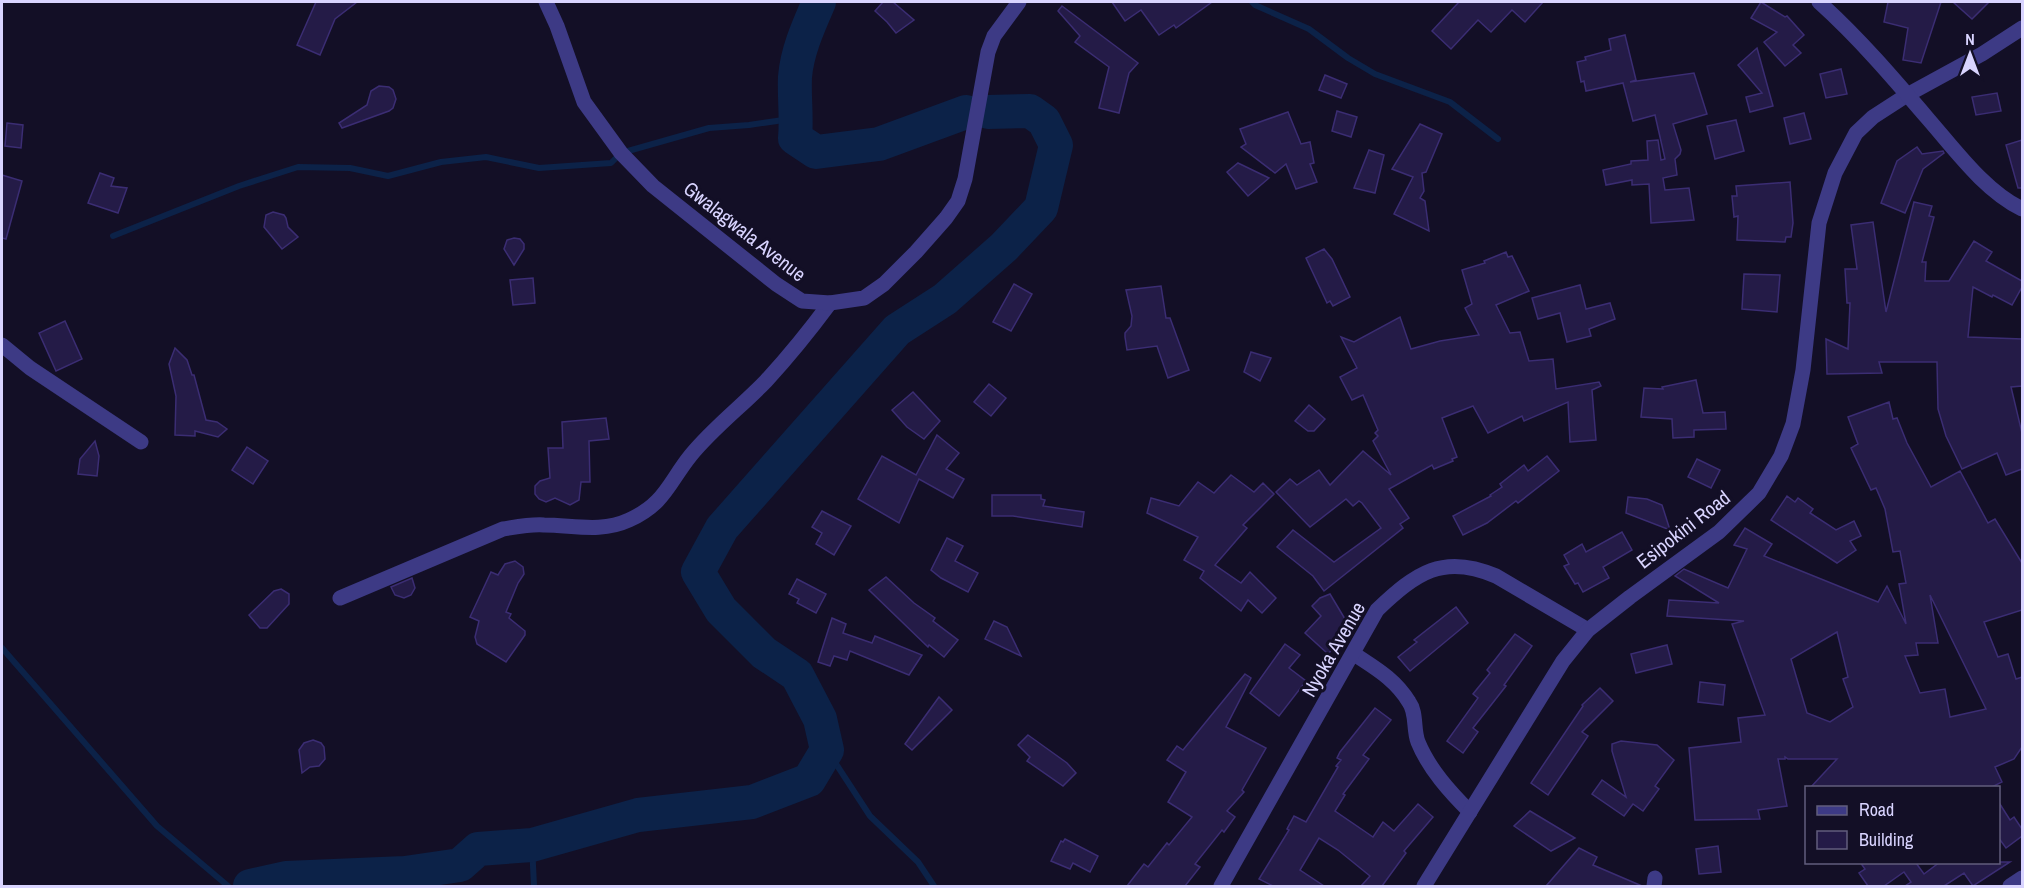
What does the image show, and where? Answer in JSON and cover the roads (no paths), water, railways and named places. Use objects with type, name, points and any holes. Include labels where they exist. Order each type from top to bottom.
[{"type":"street","name":"Gwalagwala Avenue","points":[[546,2],[584,102],[621,153],[653,186],[776,284],[802,301],[830,303],[864,298],[884,284],[916,252],[958,201],[965,179],[988,52],[994,36],[1019,2]]},
{"type":"street","points":[[1819,2],[1847,28],[1962,158],[2012,204],[2022,209]]},
{"type":"street","name":"Esipokini Road","points":[[1424,886],[1563,661],[1588,630],[1629,597],[1719,532],[1759,493],[1781,456],[1793,424],[1803,370],[1819,223],[1835,172],[1856,133],[1873,117],[1907,94],[1982,54],[2022,28]]},
{"type":"street","points":[[340,598],[503,529],[546,525],[596,529],[628,521],[653,507],[664,495],[691,454],[766,381],[830,303]]},
{"type":"street","points":[[2,345],[30,368],[141,442]]},
{"type":"street","name":"Nyoka Avenue","points":[[1221,886],[1377,610],[1403,585],[1437,568],[1449,566],[1482,570],[1497,576],[1588,630]]},
{"type":"street","points":[[1354,654],[1393,680],[1409,701],[1418,741],[1439,778],[1452,795],[1470,812]]},
{"type":"street","points":[[2010,886],[2022,878]]},
{"type":"waterway","points":[[819,2],[804,38],[796,67],[795,138],[816,152],[879,144],[966,112]]},
{"type":"waterway","points":[[1252,2],[1309,29],[1348,58],[1375,74],[1450,102],[1498,139]]},
{"type":"waterway","points":[[250,886],[286,878],[405,873],[460,865],[478,849],[532,845],[638,815],[752,802],[809,780],[827,750],[820,719],[797,675],[764,653],[721,610],[698,572],[722,528],[897,330],[945,299],[1004,247],[1041,208],[1056,145],[1044,121],[1030,111],[988,112]]},
{"type":"waterway","points":[[113,236],[239,186],[298,167],[350,168],[388,176],[441,162],[486,157],[539,168],[611,163],[621,153],[709,128],[797,118]]},
{"type":"waterway","points":[[2,648],[157,826],[228,886]]},
{"type":"waterway","points":[[827,750],[870,816],[918,862],[934,886]]},
{"type":"waterway","points":[[532,845],[534,886]]}]
